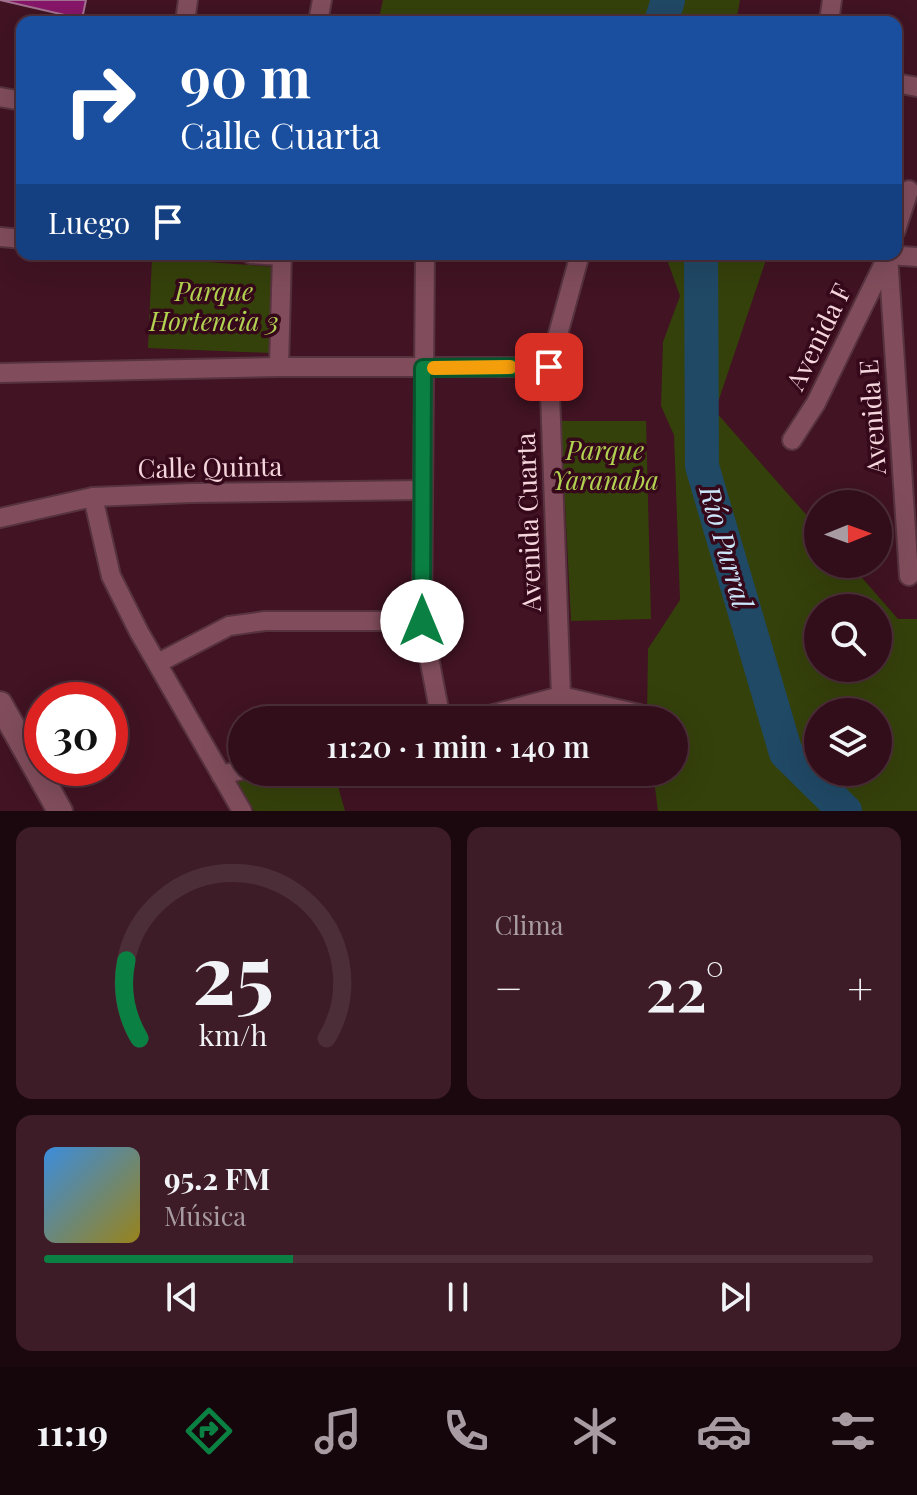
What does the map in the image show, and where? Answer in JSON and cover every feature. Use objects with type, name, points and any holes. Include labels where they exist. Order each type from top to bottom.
[{"type":"main road","points":[[0,704],[60,811]]},
{"type":"street","points":[[902,212],[909,190]]},
{"type":"street","points":[[279,367],[282,260]]},
{"type":"street","points":[[425,260],[422,621],[438,706]]},
{"type":"street","name":"Avenida Cuarta","points":[[561,696],[549,367],[578,260]]},
{"type":"street","name":"Avenida F","points":[[792,440],[816,403],[885,260]]},
{"type":"street","name":"Avenida E","points":[[888,260],[911,566]]},
{"type":"street","points":[[0,373],[279,367],[549,367]]},
{"type":"street","name":"Calle Quinta","points":[[0,518],[93,497],[423,490]]},
{"type":"street","points":[[93,497],[111,576],[242,811]]},
{"type":"street","points":[[158,663],[229,626],[253,622],[422,621]]},
{"type":"street","points":[[524,706],[561,696],[604,706]]},
{"type":"street","points":[[221,775],[228,773]]},
{"type":"green space","points":[[383,0],[740,0],[737,16],[379,16]]},
{"type":"green space","name":"Parque Hortencia 3","points":[[152,260],[275,267],[270,353],[148,348]]},
{"type":"green space","points":[[667,260],[766,260],[715,411],[804,512],[804,578],[862,578],[876,594],[804,594],[804,682],[892,682],[892,612],[898,619],[917,619],[917,811],[658,811],[655,786],[688,786],[688,706],[647,706],[648,649],[680,600],[674,435],[661,406],[663,342],[680,296]]},
{"type":"green space","name":"Parque Yaranaba","points":[[561,421],[646,421],[651,619],[571,621]]},
{"type":"green space","points":[[239,786],[338,786],[345,811],[254,811]]},
{"type":"building","points":[[0,0],[86,0],[83,16],[69,16]]},
{"type":"waterway","name":"Río Purral","points":[[663,16],[668,0]]},
{"type":"waterway","name":"Río Purral","points":[[701,260],[702,466],[786,753],[845,811]]},
{"type":"slow traffic","points":[[434,368],[510,367]]},
{"type":"route","points":[[422,621],[423,368],[549,367]]}]
